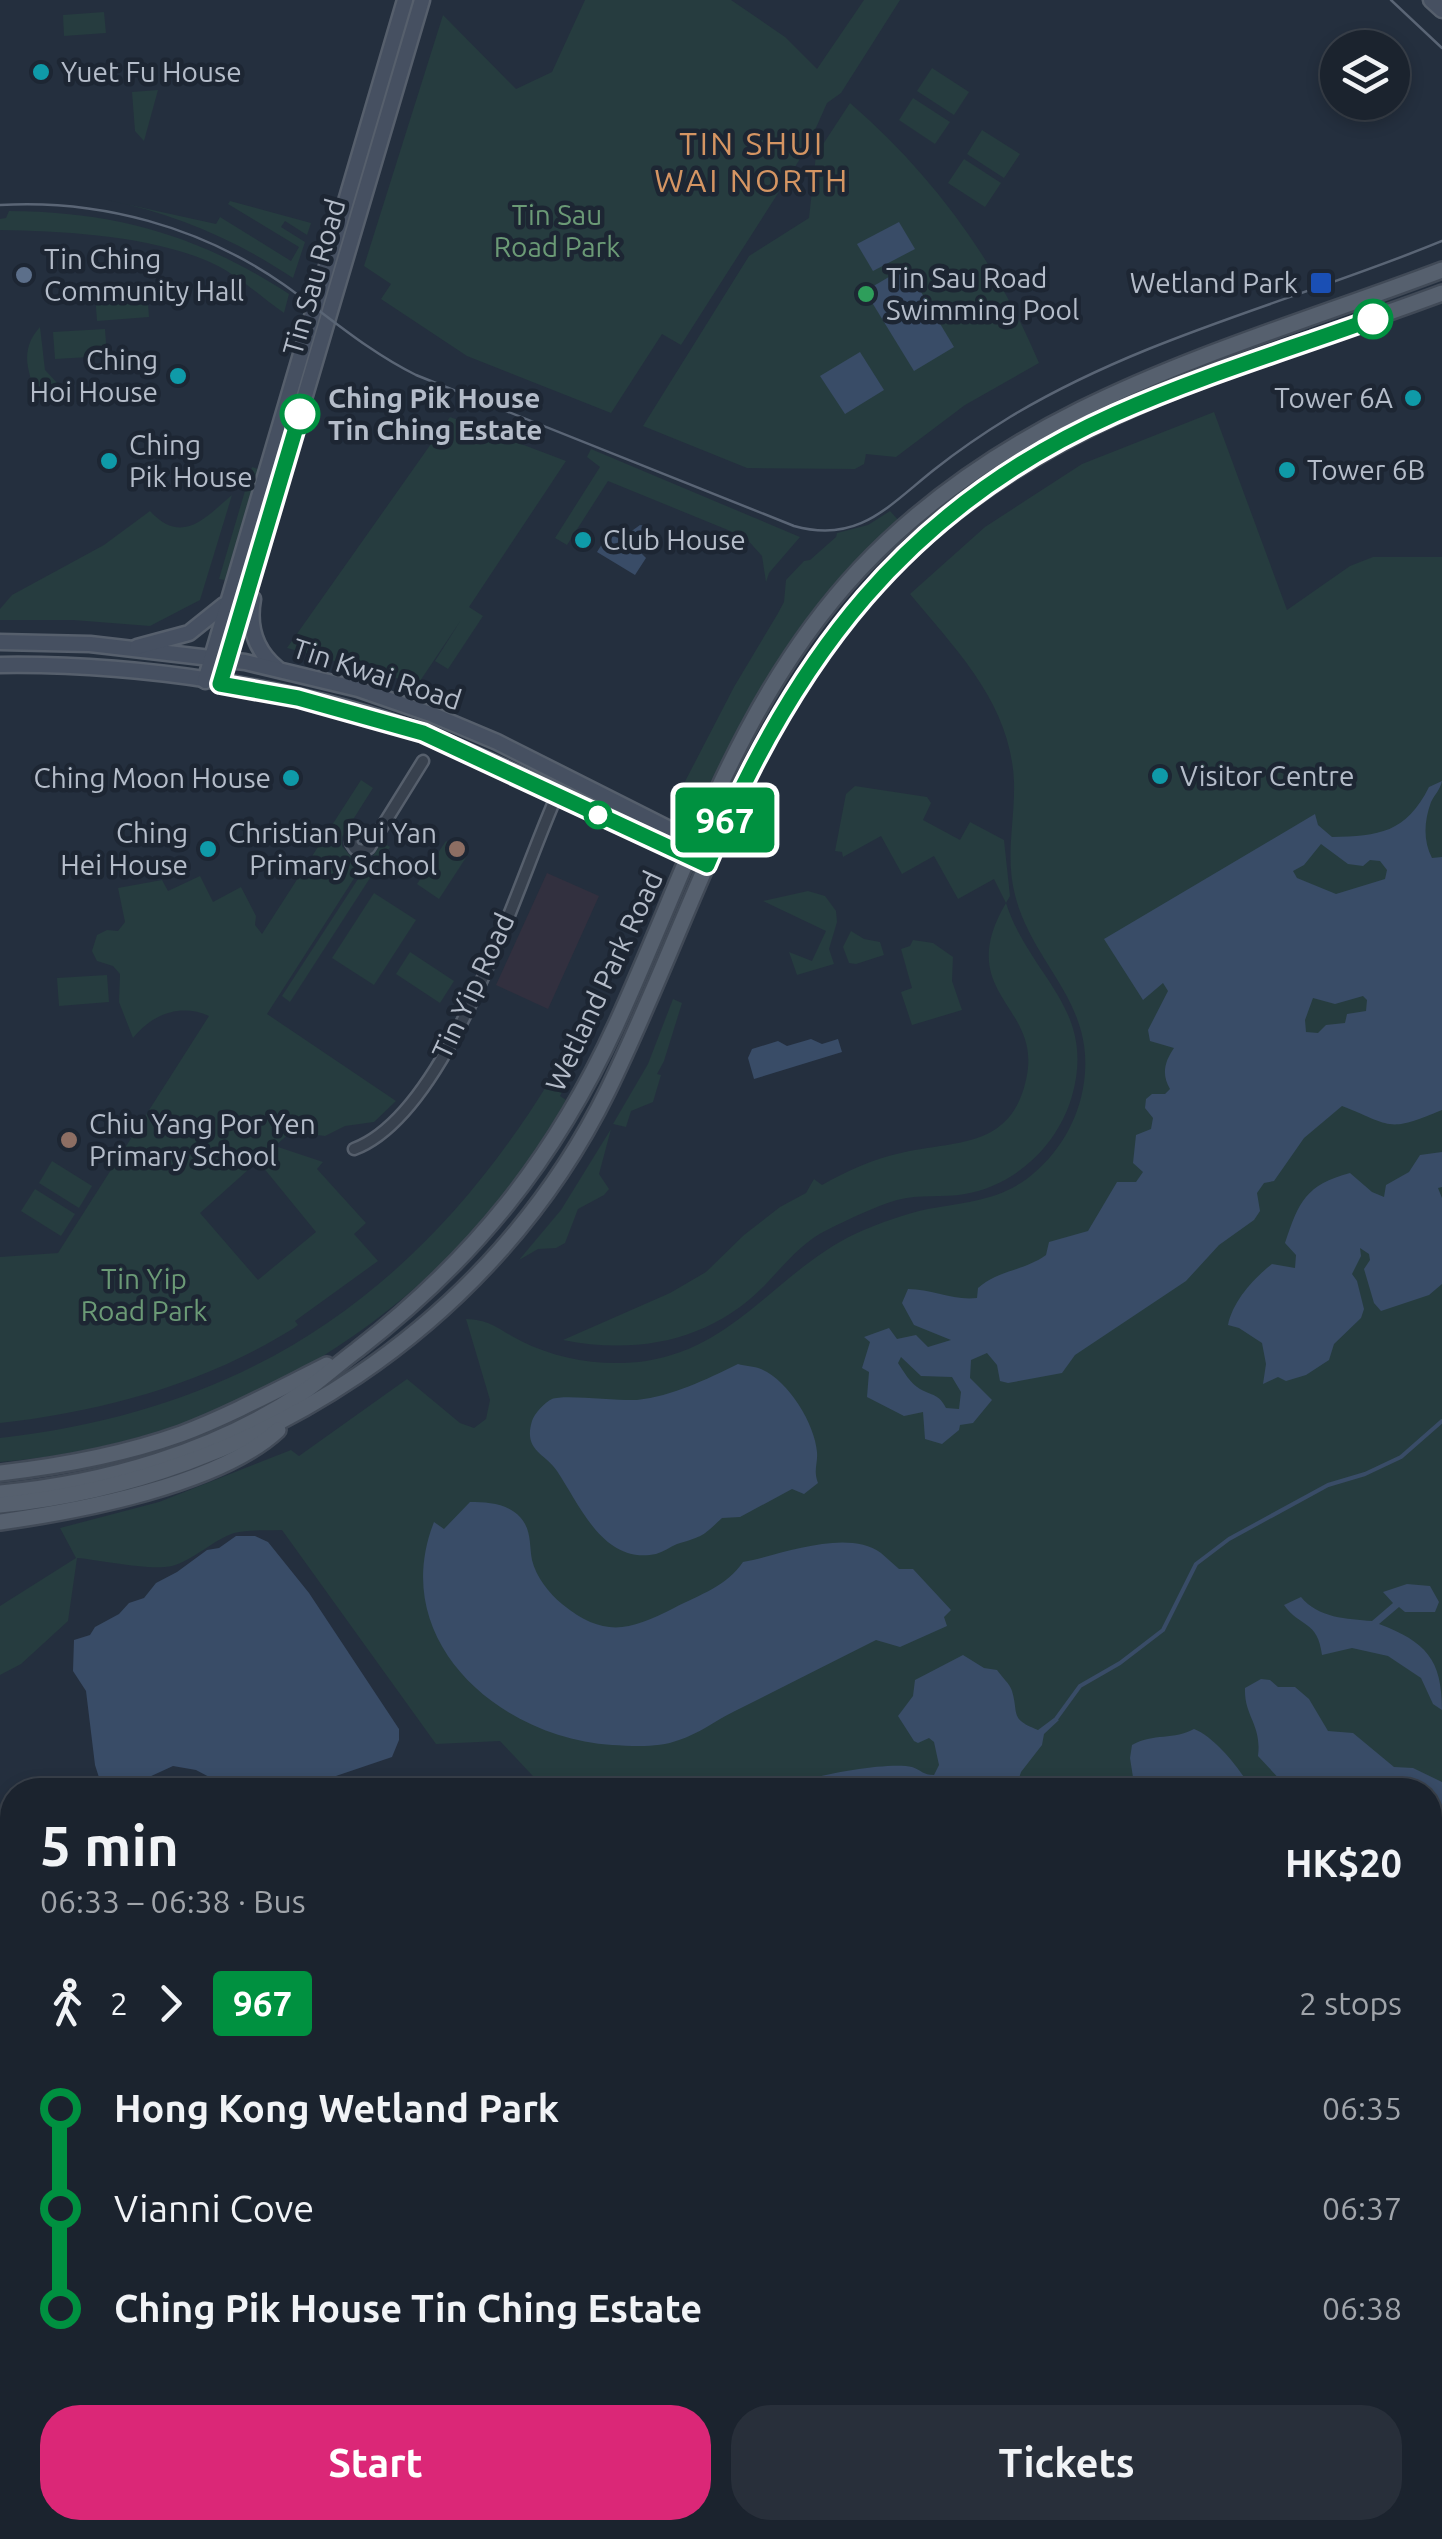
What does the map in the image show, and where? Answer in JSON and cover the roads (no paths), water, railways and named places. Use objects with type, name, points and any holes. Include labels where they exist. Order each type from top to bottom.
[{"type":"main road","points":[[686,850],[747,727],[810,628],[884,545],[960,480],[1047,425],[1107,396],[1442,270]]},
{"type":"main road","name":"Wetland Park Road","points":[[0,1493],[68,1484],[131,1469],[288,1420],[357,1377],[468,1284],[547,1193],[585,1134],[766,737],[828,642],[899,560],[973,497],[1027,460],[1116,414],[1442,293]]},
{"type":"main road","name":"Wetland Park Road","points":[[0,1506],[135,1482],[216,1445],[300,1394],[400,1316],[452,1268],[528,1180],[586,1086],[628,998],[644,937],[686,850]]},
{"type":"main road","points":[[0,1473],[109,1455],[182,1434],[354,1352]]},
{"type":"main road","points":[[0,1522],[68,1511],[190,1478],[262,1444],[288,1420]]},
{"type":"street","name":"Tin Sau Road","points":[[212,682],[210,659],[405,0]]},
{"type":"street","name":"Tin Sau Road","points":[[212,682],[227,660],[422,0]]},
{"type":"street","points":[[1431,0],[1442,10]]},
{"type":"street","points":[[264,535],[251,608],[252,629],[261,652],[278,669]]},
{"type":"street","points":[[130,648],[190,632],[216,614],[227,600]]},
{"type":"street","name":"Tin Kwai Road","points":[[0,642],[130,648],[227,660],[358,689],[449,722],[686,850]]},
{"type":"street","name":"Tin Kwai Road","points":[[0,665],[114,668],[212,682],[298,698],[392,722],[710,858]]},
{"type":"street","points":[[353,835],[354,850],[363,852],[369,848],[423,761]]},
{"type":"street","name":"Tin Yip Road","points":[[354,1149],[396,1122],[450,1042],[479,986],[557,795]]},
{"type":"water","points":[[899,222],[915,249],[873,271],[857,244]]},
{"type":"water","points":[[906,267],[954,347],[914,371],[865,291]]},
{"type":"water","points":[[860,352],[884,390],[845,414],[820,376]]},
{"type":"water","points":[[640,525],[647,526],[647,538],[653,543],[643,548],[646,558],[635,575],[597,552],[609,533],[622,538]]},
{"type":"water","points":[[1442,781],[1431,802],[1426,831],[1432,858],[1442,857],[1442,1110],[1410,1122],[1390,1124],[1342,1106],[1304,1138],[1274,1181],[1264,1183],[1257,1193],[1260,1211],[1254,1220],[1219,1245],[1186,1281],[1075,1355],[1062,1373],[1008,1383],[1000,1381],[997,1365],[987,1353],[971,1360],[970,1378],[992,1400],[973,1423],[960,1425],[942,1444],[925,1439],[923,1412],[904,1416],[867,1397],[869,1372],[862,1368],[870,1342],[864,1337],[889,1328],[897,1339],[916,1335],[928,1347],[951,1340],[914,1325],[902,1303],[908,1289],[977,1298],[978,1288],[986,1282],[1046,1255],[1049,1242],[1088,1231],[1117,1182],[1136,1182],[1143,1172],[1133,1163],[1136,1135],[1151,1129],[1153,1118],[1145,1108],[1146,1099],[1170,1089],[1165,1068],[1174,1048],[1150,1041],[1148,1030],[1168,991],[1163,983],[1143,1000],[1104,939],[1315,814],[1318,825],[1332,837],[1377,833],[1401,823],[1429,787]],"holes":[[[1321,844],[1348,864],[1363,866],[1370,860],[1380,861],[1387,870],[1385,879],[1336,894],[1297,878],[1293,871],[1304,865]],[[1363,996],[1367,1000],[1366,1011],[1347,1014],[1345,1023],[1326,1025],[1318,1033],[1306,1032],[1305,1020],[1313,998],[1335,1004]],[[901,1357],[921,1376],[952,1377],[961,1392],[959,1409],[946,1408],[938,1398],[916,1387],[898,1363]]]},
{"type":"water","points":[[811,1039],[822,1044],[838,1039],[842,1052],[754,1079],[748,1058],[752,1049],[778,1041],[787,1046]]},
{"type":"water","points":[[1442,1152],[1442,1187],[1438,1188],[1442,1198],[1442,1284],[1429,1295],[1381,1311],[1374,1303],[1364,1269],[1369,1254],[1360,1248],[1361,1256],[1352,1274],[1364,1309],[1361,1318],[1334,1344],[1329,1360],[1306,1375],[1286,1381],[1278,1377],[1263,1384],[1266,1364],[1262,1343],[1228,1325],[1239,1299],[1272,1264],[1295,1268],[1296,1255],[1285,1243],[1306,1197],[1323,1183],[1350,1173],[1384,1197],[1386,1185],[1409,1172],[1420,1155]]},
{"type":"water","points":[[738,1364],[771,1375],[798,1404],[815,1441],[818,1483],[804,1494],[792,1489],[740,1517],[722,1518],[702,1535],[659,1553],[637,1555],[607,1542],[530,1439],[533,1418],[552,1399],[650,1398]]},
{"type":"water","points":[[470,1502],[490,1503],[515,1512],[524,1522],[532,1560],[544,1584],[577,1615],[604,1626],[630,1626],[658,1616],[721,1584],[743,1562],[832,1543],[867,1546],[899,1569],[913,1569],[951,1610],[944,1617],[947,1626],[900,1647],[876,1640],[679,1740],[637,1746],[570,1738],[530,1724],[494,1703],[463,1676],[440,1643],[426,1606],[424,1565],[434,1522],[444,1529]]},
{"type":"water","points":[[236,1536],[255,1536],[268,1542],[309,1593],[399,1729],[392,1757],[331,1778],[211,1778],[196,1770],[173,1766],[147,1778],[99,1778],[86,1691],[73,1671],[74,1640],[90,1635],[95,1627],[119,1614],[129,1603],[144,1598],[156,1583],[207,1550],[219,1548]]},
{"type":"water","points":[[1407,1584],[1430,1586],[1439,1602],[1435,1612],[1405,1612],[1399,1607],[1379,1624],[1409,1638],[1428,1655],[1439,1678],[1442,1710],[1433,1704],[1421,1678],[1388,1656],[1352,1648],[1322,1655],[1312,1630],[1284,1605],[1301,1597],[1324,1613],[1372,1621],[1393,1603],[1383,1592]]},
{"type":"water","points":[[963,1655],[984,1668],[997,1670],[1011,1688],[1017,1715],[1023,1722],[1038,1730],[1054,1718],[1059,1720],[1044,1734],[1042,1745],[1019,1778],[815,1778],[901,1766],[934,1775],[939,1765],[934,1742],[929,1738],[914,1741],[898,1716],[913,1696],[915,1680]]},
{"type":"water","points":[[1261,1679],[1278,1687],[1295,1687],[1309,1699],[1328,1731],[1353,1733],[1394,1767],[1413,1768],[1434,1778],[1278,1778],[1258,1756],[1258,1736],[1245,1688]]},
{"type":"water","points":[[1194,1729],[1210,1739],[1244,1778],[1133,1778],[1132,1745]]},
{"type":"waterway","points":[[1056,1719],[1080,1686],[1120,1663],[1163,1630],[1196,1564],[1229,1539],[1328,1485],[1401,1457],[1442,1421]]},
{"type":"tram line","points":[[1391,0],[1442,48]]},
{"type":"tram line","points":[[0,205],[38,204],[112,212],[184,232],[251,264],[364,344],[416,375],[794,526],[817,530],[837,530],[871,518],[1000,423],[1114,364],[1442,241]]},
{"type":"place","name":"Yuet Fu House","points":[[41,72]]},
{"type":"place","name":"Tin Ching Community Hall","points":[[24,275]]},
{"type":"place","name":"Wetland Park","points":[[1321,283]]},
{"type":"place","name":"Tin Sau Road Swimming Pool","points":[[866,294]]},
{"type":"place","name":"Ching Hoi House","points":[[178,376]]},
{"type":"place","name":"Tower 6A","points":[[1413,398]]},
{"type":"place","name":"Ching Pik House Tin Ching Estate","points":[[300,414]]},
{"type":"place","name":"Ching Pik House","points":[[109,461]]},
{"type":"place","name":"Tower 6B","points":[[1287,470]]},
{"type":"place","name":"Club House","points":[[583,540]]},
{"type":"place","name":"Visitor Centre","points":[[1160,776]]},
{"type":"place","name":"Ching Moon House","points":[[291,778]]},
{"type":"place","name":"Ching Hei House","points":[[208,849]]},
{"type":"place","name":"Christian Pui Yan Primary School","points":[[457,849]]},
{"type":"place","name":"Chiu Yang Por Yen Primary School","points":[[69,1140]]},
{"type":"district","name":"TIN SHUI WAI NORTH","points":[[752,162]]},
{"type":"park label","name":"Tin Sau Road Park","points":[[557,231]]},
{"type":"park label","name":"Tin Yip Road Park","points":[[144,1295]]}]
